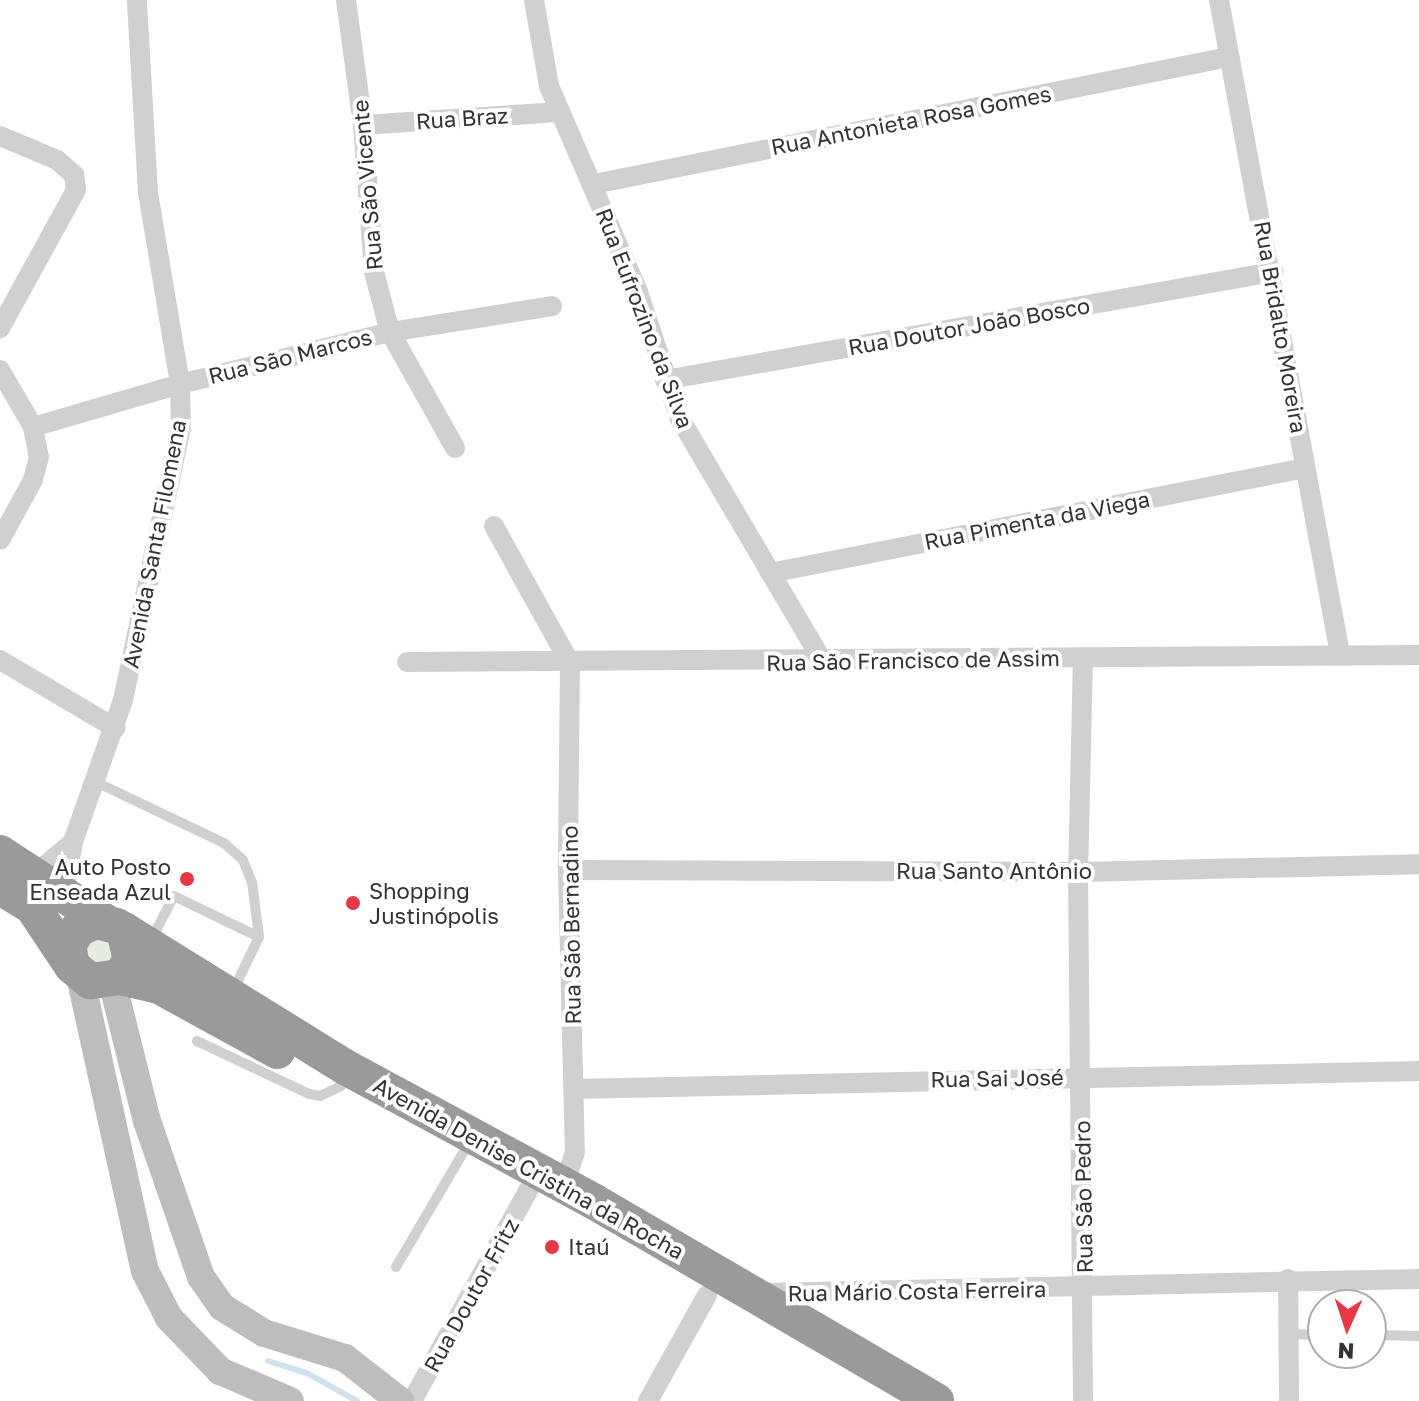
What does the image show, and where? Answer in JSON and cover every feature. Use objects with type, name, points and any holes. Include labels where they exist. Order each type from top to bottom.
[{"type":"highway","name":"Avenida Denise Cristina da Rocha","points":[[0,853],[126,932],[214,1018],[347,1068],[564,1185],[936,1401]]},
{"type":"highway","points":[[0,887],[32,906],[96,975]]},
{"type":"highway","points":[[78,929],[126,932],[131,960],[96,975],[68,946],[78,929]]},
{"type":"highway","name":"Avenida Denise Cristina da Rocha","points":[[96,975],[159,986],[529,1189],[890,1401]]},
{"type":"street","name":"Avenida Santa Filomena","points":[[49,883],[73,842],[98,783],[115,728],[181,427],[180,384],[148,193],[137,0]]},
{"type":"street","name":"Rua São Vicente","points":[[346,0],[363,125],[374,272],[390,332],[455,448]]},
{"type":"street","name":"Rua Eufrozino da Silva","points":[[534,0],[538,44],[561,112],[638,292],[680,419],[823,662]]},
{"type":"street","name":"Rua Bridalto Moreira","points":[[1219,0],[1273,272],[1340,654]]},
{"type":"street","name":"Rua Antonieta Rosa Gomes","points":[[594,184],[1229,57]]},
{"type":"street","name":"Rua Braz","points":[[363,125],[561,112]]},
{"type":"street","points":[[0,136],[57,160],[74,175],[71,204],[0,328]]},
{"type":"street","name":"Rua Doutor João Bosco","points":[[665,380],[1273,272]]},
{"type":"street","name":"Rua São Marcos","points":[[33,427],[180,384],[390,332],[552,306]]},
{"type":"street","points":[[0,540],[33,480],[39,457],[33,427],[2,378]]},
{"type":"street","name":"Rua Pimenta da Viega","points":[[770,573],[1305,468]]},
{"type":"street","points":[[494,526],[570,663]]},
{"type":"street","name":"Rua São Francisco de Assim","points":[[407,662],[823,662],[1419,655]]},
{"type":"street","name":"Rua São Pedro","points":[[1083,657],[1078,872],[1083,1401]]},
{"type":"street","points":[[0,660],[115,728]]},
{"type":"street","name":"Rua São Bernadino","points":[[564,1185],[575,1152],[568,870],[570,663]]},
{"type":"street","name":"Avenida Santa Filomena","points":[[49,883],[73,842]]},
{"type":"street","name":"Rua Santo Antônio","points":[[568,870],[1078,872],[1419,864]]},
{"type":"street","points":[[96,975],[145,1271],[169,1318],[220,1371],[290,1401]]},
{"type":"street","points":[[96,975],[201,1277],[222,1307],[264,1333],[345,1358],[400,1401]]},
{"type":"street","name":"Rua Sai José","points":[[574,1089],[1419,1071]]},
{"type":"street","name":"Rua Doutor Fritz","points":[[412,1401],[529,1189]]},
{"type":"street","points":[[1288,1279],[1289,1401]]},
{"type":"street","name":"Rua Mário Costa Ferreira","points":[[751,1294],[1084,1289],[1288,1279],[1419,1279]]},
{"type":"street","points":[[648,1401],[707,1295]]},
{"type":"lane","points":[[98,783],[224,843],[243,860],[252,882],[259,937],[214,1018]]},
{"type":"lane","points":[[126,932],[174,896],[259,937]]},
{"type":"lane","points":[[396,1267],[463,1153]]},
{"type":"lane","points":[[1289,1334],[1307,1335]]},
{"type":"lane","points":[[1387,1335],[1419,1336]]},
{"type":"shaded area","points":[[94,932],[119,950],[100,974],[79,945]]},
{"type":"waterway","points":[[268,1361],[307,1373],[357,1401]]},
{"type":"place","name":"Auto Posto Enseada Azul","points":[[187,879]]},
{"type":"place","name":"Shopping Justinópolis","points":[[353,903]]},
{"type":"place","name":"Itaú","points":[[552,1247]]}]
